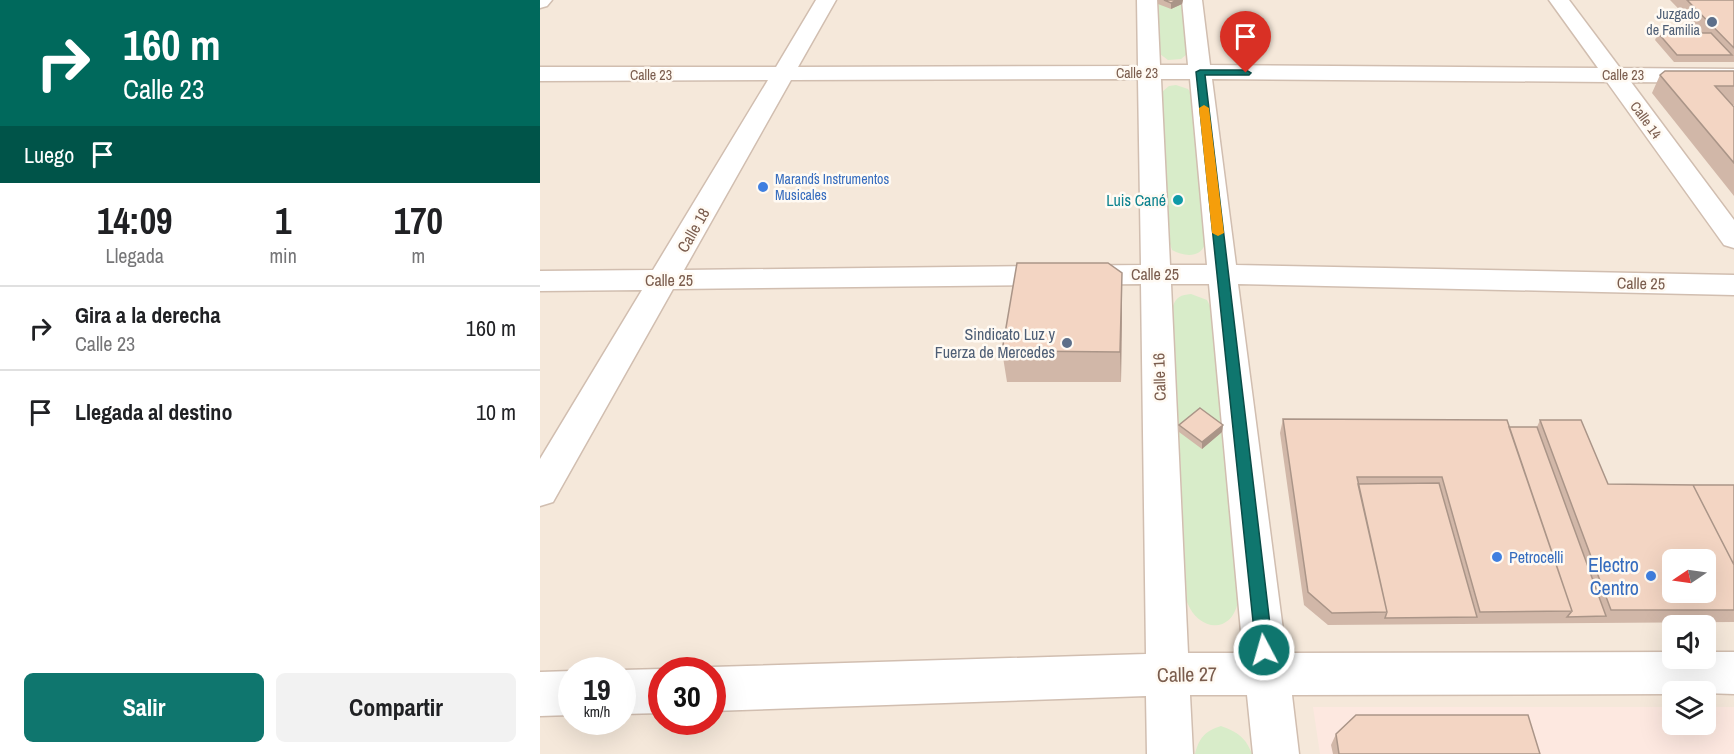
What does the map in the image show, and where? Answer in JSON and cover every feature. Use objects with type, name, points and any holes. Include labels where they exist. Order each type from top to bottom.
[{"type":"street","name":"Calle 18","points":[[540,491],[826,0]]},
{"type":"street","name":"Calle 16","points":[[1147,0],[1170,754]]},
{"type":"street","points":[[1192,0],[1276,754]]},
{"type":"street","name":"Calle 14","points":[[1560,0],[1734,239]]},
{"type":"street","name":"Calle 23","points":[[540,75],[1200,72],[1734,76]]},
{"type":"street","name":"Calle 25","points":[[540,281],[1223,274],[1734,285]]},
{"type":"street","name":"Calle 27","points":[[726,689],[1167,674],[1734,673]]},
{"type":"street","points":[[540,694],[558,693]]},
{"type":"shaded area","points":[[540,0],[1734,0],[1734,754],[540,754]]},
{"type":"shaded area","points":[[1313,707],[1662,707],[1662,735],[1716,735],[1716,707],[1734,707],[1734,754],[1320,754]]},
{"type":"green space","points":[[1158,0],[1182,0],[1187,54],[1181,59],[1168,60],[1160,54]]},
{"type":"green space","points":[[1176,85],[1190,92],[1205,244],[1203,249],[1191,255],[1172,250],[1170,244],[1162,92],[1169,86]]},
{"type":"green space","points":[[1191,294],[1207,300],[1210,306],[1238,602],[1229,620],[1214,625],[1199,619],[1187,602],[1173,306],[1179,297]]},
{"type":"green space","points":[[1221,726],[1241,736],[1252,754],[1195,754],[1204,736]]},
{"type":"building","points":[[1687,0],[1734,0],[1734,48]]},
{"type":"building","points":[[1658,33],[1711,33],[1732,55],[1677,55]]},
{"type":"building","points":[[1665,71],[1734,71],[1734,86],[1715,86],[1734,107],[1734,163],[1660,75]]},
{"type":"building","name":"Sindicato Luz y Fuerza de Mercedes","points":[[1017,263],[1108,263],[1122,273],[1120,352],[1002,351]]},
{"type":"building","points":[[1200,408],[1223,425],[1202,442],[1179,425]]},
{"type":"building","points":[[1283,419],[1507,420],[1572,611],[1480,612],[1442,477],[1357,477],[1387,612],[1332,613],[1308,592]]},
{"type":"building","points":[[1540,420],[1581,420],[1608,484],[1693,485],[1734,565],[1734,610],[1611,610]]},
{"type":"building","points":[[1509,427],[1537,427],[1606,616],[1567,617],[1572,611]]},
{"type":"building","points":[[1439,483],[1477,617],[1385,618],[1387,612],[1358,484]]},
{"type":"building","points":[[1693,485],[1734,485],[1734,565]]},
{"type":"building","points":[[1356,715],[1528,715],[1540,754],[1339,754],[1336,734]]},
{"type":"slow traffic","points":[[1204,108],[1218,233]]},
{"type":"place","name":"Juzgado de Familia","points":[[1712,22]]},
{"type":"place","name":"Marand´s Instrumentos Musicales","points":[[763,187]]},
{"type":"place","name":"Luis Cané","points":[[1178,200]]},
{"type":"place","name":"Sindicato Luz y Fuerza de Mercedes","points":[[1067,343]]},
{"type":"place","name":"Petrocelli","points":[[1497,557]]},
{"type":"place","name":"Electro Centro","points":[[1651,576]]},
{"type":"route","points":[[1246,73],[1200,72],[1264,650]]}]
